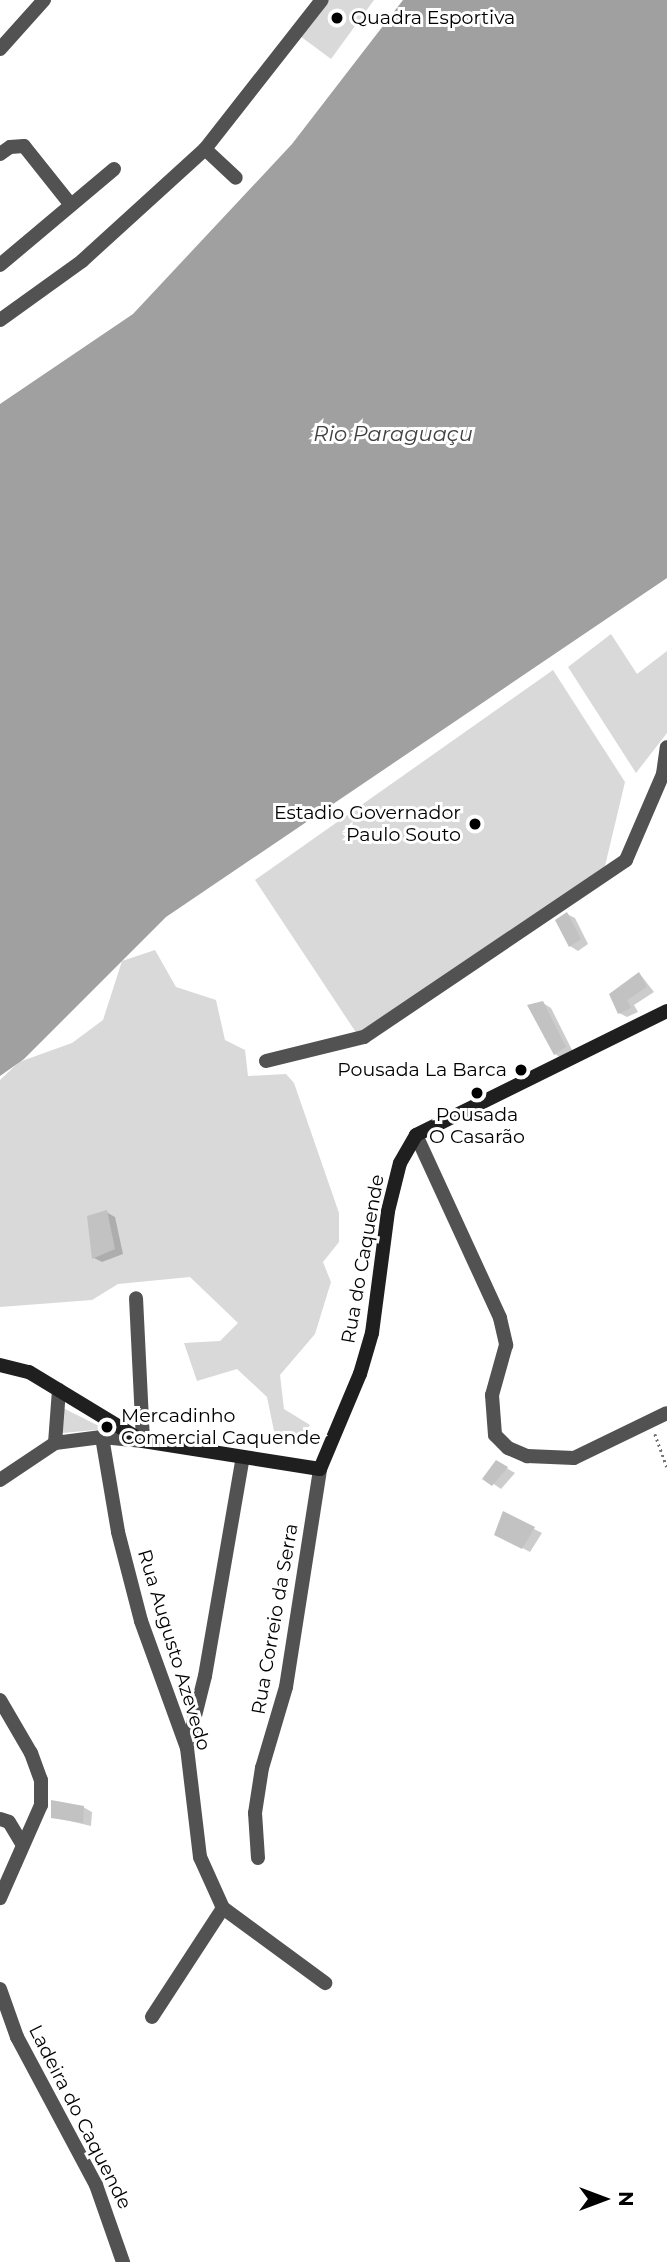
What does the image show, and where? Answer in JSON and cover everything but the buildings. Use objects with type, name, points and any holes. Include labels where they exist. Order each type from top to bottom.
[{"type":"street","points":[[0,49],[44,0]]},
{"type":"street","points":[[0,320],[82,261],[205,149],[323,0]]},
{"type":"street","points":[[0,155],[10,147],[24,146],[71,205]]},
{"type":"street","points":[[205,149],[236,178]]},
{"type":"street","points":[[0,264],[114,169]]},
{"type":"street","points":[[266,1061],[365,1037],[626,860],[663,774],[667,747]]},
{"type":"street","points":[[667,1011],[416,1135],[500,1318],[506,1345],[492,1395],[495,1435],[508,1448],[527,1456],[555,1460],[594,1452],[652,1424],[667,1413]]},
{"type":"street","name":"Rua do Caquende","points":[[320,1469],[372,1334],[388,1211],[400,1163],[416,1135]]},
{"type":"street","points":[[136,1298],[143,1441]]},
{"type":"street","points":[[0,1365],[29,1372],[143,1441]]},
{"type":"street","points":[[55,1443],[59,1390]]},
{"type":"street","points":[[0,1480],[55,1443],[102,1437],[320,1469]]},
{"type":"street","name":"Rua Augusto Azevedo","points":[[102,1437],[118,1532],[141,1621],[187,1748],[200,1857],[223,1908]]},
{"type":"street","points":[[187,1748],[205,1676],[243,1457]]},
{"type":"street","name":"Rua Correio da Serra","points":[[258,1858],[259,1790],[286,1687],[320,1469]]},
{"type":"street","points":[[0,1700],[31,1753],[41,1780],[41,1805],[0,1898]]},
{"type":"street","points":[[0,1819],[9,1822],[23,1845]]},
{"type":"street","points":[[152,2017],[223,1908],[325,1983]]},
{"type":"street","name":"Ladeira do Caquende","points":[[0,1989],[17,2037],[96,2185],[123,2262]]},
{"type":"path","points":[[652,1424],[667,1467]]},
{"type":"shaded area","name":"Quadra Esportiva","points":[[326,0],[374,0],[331,59],[300,36]]},
{"type":"shaded area","points":[[611,634],[637,674],[667,651],[667,733],[636,773],[568,667]]},
{"type":"shaded area","name":"Estadio Governador Paulo Souto","points":[[553,670],[625,782],[605,866],[359,1037],[255,880]]},
{"type":"shaded area","points":[[155,950],[176,987],[216,1000],[225,1040],[245,1050],[248,1076],[286,1074],[294,1083],[339,1213],[339,1242],[323,1262],[331,1282],[315,1334],[280,1375],[284,1409],[310,1425],[297,1442],[274,1431],[267,1397],[237,1369],[197,1381],[184,1343],[220,1341],[238,1323],[190,1277],[118,1284],[92,1300],[0,1307],[0,1080],[19,1062],[72,1043],[103,1020],[122,961]]},
{"type":"shaded area","points":[[63,1408],[105,1429],[63,1433]]},
{"type":"water","name":"Rio Paraguaçu","points":[[403,0],[667,0],[667,578],[166,917],[24,1059],[0,1076],[0,404],[133,314],[292,144]]},
{"type":"place","name":"Quadra Esportiva","points":[[337,18]]},
{"type":"place","name":"Estadio Governador Paulo Souto","points":[[475,824]]},
{"type":"place","name":"Pousada La Barca","points":[[521,1070]]},
{"type":"place","name":"Pousada O Casarão","points":[[477,1093]]},
{"type":"place","name":"Mercadinho Comercial Caquende","points":[[107,1427]]}]
